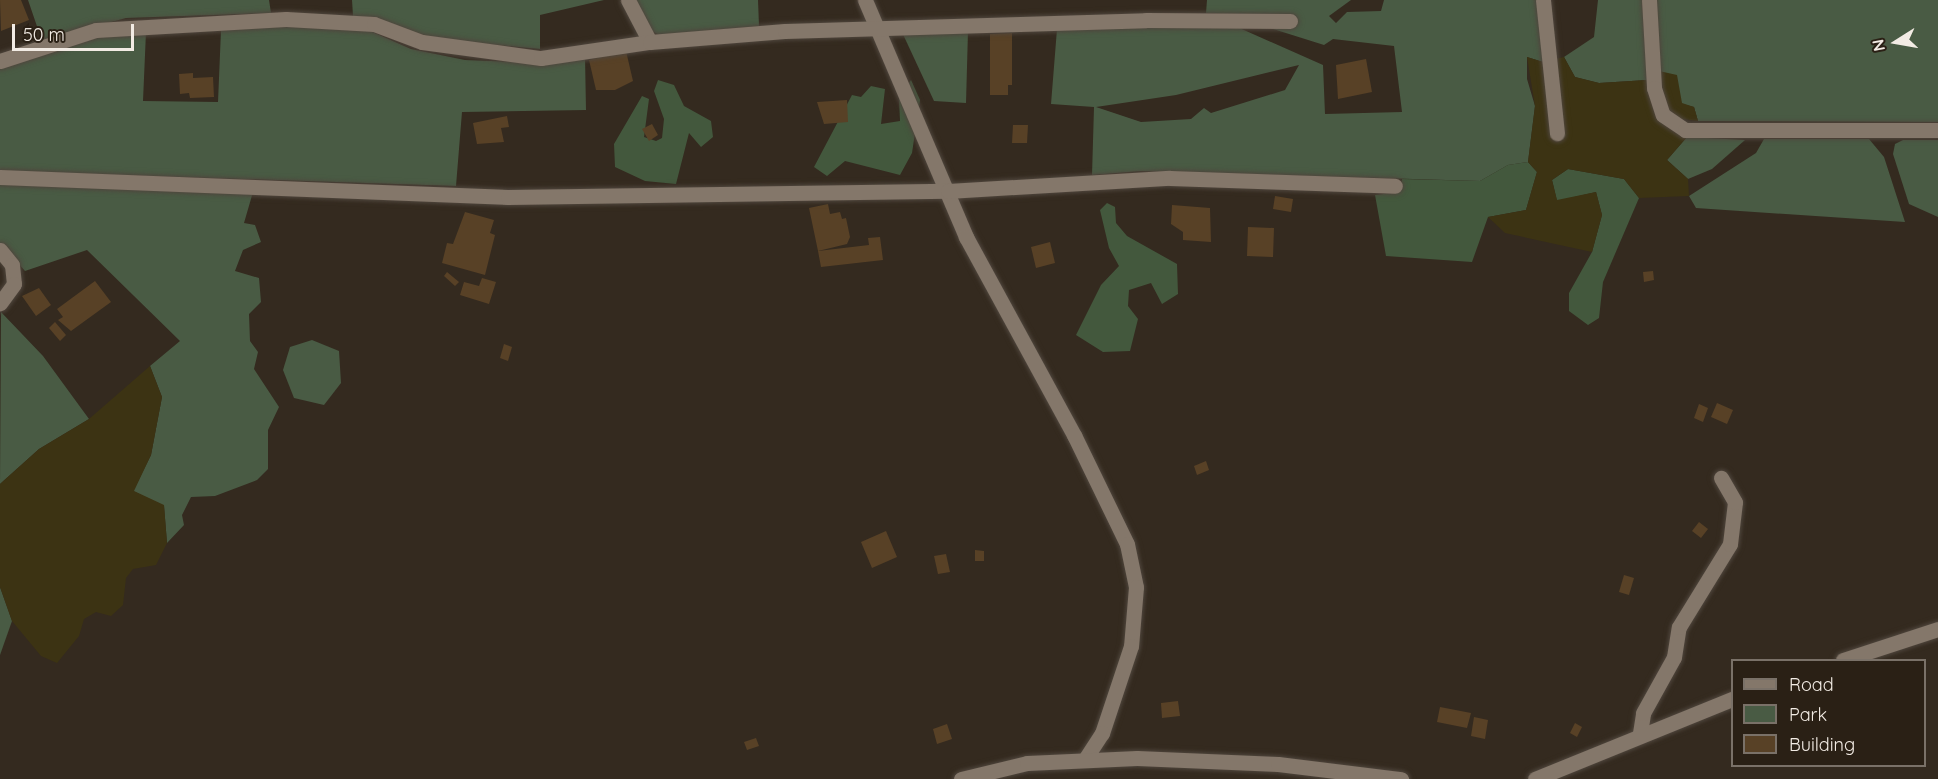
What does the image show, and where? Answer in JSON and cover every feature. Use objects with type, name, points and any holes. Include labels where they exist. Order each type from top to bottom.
[{"type":"street","points":[[628,0],[650,42]]},
{"type":"street","points":[[865,0],[874,27],[999,305],[1074,435],[1133,565],[1136,617],[1131,646],[1102,733],[1085,759]]},
{"type":"street","points":[[1543,0],[1552,117],[1557,133]]},
{"type":"street","points":[[1649,0],[1654,88],[1663,115],[1685,130],[1938,130]]},
{"type":"street","points":[[0,61],[96,30],[286,19],[374,24],[422,42],[541,58],[650,42],[874,27],[1290,21]]},
{"type":"street","points":[[0,177],[508,197],[948,191],[1170,178],[1395,186]]},
{"type":"street","points":[[0,250],[12,265],[14,284],[0,303]]},
{"type":"street","points":[[1640,733],[1643,713],[1672,660],[1679,627],[1730,544],[1735,502],[1721,478]]},
{"type":"street","points":[[1846,659],[1938,629]]},
{"type":"street","points":[[1535,779],[1640,733],[1731,699]]},
{"type":"street","points":[[961,779],[999,767],[1085,759],[1278,764],[1401,779]]},
{"type":"green space","points":[[28,0],[269,0],[271,13],[126,18],[42,41]]},
{"type":"green space","points":[[352,0],[604,0],[540,15],[540,49],[425,38],[353,16]]},
{"type":"green space","points":[[635,0],[758,0],[759,26],[660,35],[651,31]]},
{"type":"green space","points":[[1207,0],[1351,0],[1329,16],[1336,23],[1347,12],[1381,11],[1384,0],[1537,0],[1543,62],[1527,57],[1527,79],[1535,106],[1528,162],[1508,165],[1480,181],[1141,171],[1092,175],[1094,107],[1051,104],[1057,29],[1235,26],[1323,65],[1325,114],[1402,112],[1394,46],[1333,39],[1324,45],[1264,26],[1297,26],[1296,17],[1206,13]],"holes":[[[1299,65],[1285,90],[1211,113],[1204,108],[1191,119],[1141,122],[1096,107],[1176,95]]]},
{"type":"green space","points":[[1598,0],[1642,0],[1647,80],[1599,83],[1575,77],[1564,57],[1594,37]]},
{"type":"green space","points":[[1655,0],[1938,0],[1938,122],[1698,121],[1694,107],[1682,104],[1659,71]]},
{"type":"green space","points":[[294,24],[368,30],[411,49],[465,60],[545,63],[585,56],[586,110],[462,112],[456,186],[0,171],[0,68],[103,36],[146,32],[143,101],[218,102],[221,30]]},
{"type":"green space","points":[[901,30],[968,31],[966,103],[934,101]]},
{"type":"green space","points":[[658,80],[674,85],[684,106],[711,121],[713,137],[701,147],[689,133],[676,184],[645,181],[615,167],[614,144],[642,96],[649,99],[644,137],[656,141],[662,138],[664,119],[654,91]]},
{"type":"green space","points":[[911,80],[920,100],[912,153],[900,175],[845,161],[827,176],[814,167],[852,95],[861,97],[871,86],[885,89],[881,124],[900,121],[899,99]]},
{"type":"green space","points":[[1687,137],[1745,140],[1712,169],[1688,179],[1667,160]]},
{"type":"green space","points":[[1764,139],[1869,139],[1884,157],[1905,222],[1696,208],[1689,196],[1756,153]]},
{"type":"green space","points":[[1903,140],[1938,140],[1938,217],[1909,204],[1893,154],[1895,144]]},
{"type":"green space","points":[[1528,162],[1537,172],[1526,210],[1488,217],[1472,262],[1386,256],[1375,195],[1400,192],[1402,179],[1480,181],[1508,165]]},
{"type":"green space","points":[[1568,169],[1624,179],[1639,198],[1603,282],[1599,318],[1588,325],[1569,311],[1569,293],[1592,252],[1602,215],[1596,192],[1557,201],[1552,180]]},
{"type":"green space","points":[[0,182],[253,192],[244,223],[255,225],[261,242],[243,250],[235,271],[259,278],[261,302],[249,314],[250,341],[258,352],[254,369],[279,407],[268,430],[268,469],[257,480],[215,496],[191,497],[182,515],[184,525],[167,543],[164,506],[133,491],[151,455],[162,397],[150,366],[180,341],[87,250],[25,271],[0,243]]},
{"type":"green space","points":[[1107,203],[1115,207],[1116,223],[1127,236],[1177,264],[1178,294],[1162,304],[1151,283],[1129,290],[1128,306],[1138,319],[1130,351],[1103,352],[1076,335],[1101,285],[1119,266],[1109,248],[1100,210]]},
{"type":"green space","points":[[1,312],[43,356],[89,419],[39,449],[0,484]]},
{"type":"green space","points":[[312,340],[339,351],[341,383],[324,405],[294,398],[283,370],[290,347]]},
{"type":"green space","points":[[0,587],[12,621],[0,655]]},
{"type":"sand","points":[[1527,57],[1543,62],[1564,57],[1575,77],[1599,83],[1647,80],[1663,123],[1687,137],[1667,160],[1688,179],[1689,196],[1639,198],[1624,179],[1568,169],[1552,180],[1557,200],[1596,192],[1602,215],[1592,252],[1505,233],[1488,217],[1526,210],[1537,172],[1528,162],[1535,106]]},
{"type":"sand","points":[[1659,71],[1677,75],[1682,103],[1694,107],[1698,121],[1675,118],[1667,107]]},
{"type":"sand","points":[[150,366],[162,397],[151,455],[134,491],[164,505],[167,543],[156,565],[133,569],[126,578],[123,605],[111,616],[96,612],[84,619],[79,636],[57,663],[41,656],[12,621],[0,587],[0,484],[39,449],[89,419]]},
{"type":"building","points":[[0,0],[21,0],[29,20],[1,31]]},
{"type":"building","points":[[1012,33],[1012,85],[1008,85],[1008,95],[990,95],[990,34]]},
{"type":"building","points":[[626,51],[633,81],[615,90],[596,90],[589,60]]},
{"type":"building","points":[[1366,59],[1372,92],[1338,99],[1336,65]]},
{"type":"building","points":[[193,73],[193,78],[213,77],[214,97],[190,98],[189,93],[180,94],[179,74]]},
{"type":"building","points":[[847,100],[848,122],[824,124],[817,102]]},
{"type":"building","points":[[507,116],[509,127],[501,128],[504,142],[477,144],[473,123]]},
{"type":"building","points":[[652,124],[658,135],[649,141],[642,129]]},
{"type":"building","points":[[1013,125],[1028,125],[1027,143],[1012,143]]},
{"type":"building","points":[[1275,196],[1293,199],[1291,212],[1273,209]]},
{"type":"building","points":[[828,204],[830,214],[840,212],[842,219],[846,218],[850,237],[847,244],[818,251],[809,208]]},
{"type":"building","points":[[1172,205],[1210,208],[1211,242],[1183,240],[1183,232],[1171,224]]},
{"type":"building","points":[[465,212],[494,220],[490,233],[495,235],[485,275],[442,263],[447,243],[453,244]]},
{"type":"building","points":[[1248,227],[1274,228],[1273,257],[1247,256]]},
{"type":"building","points":[[880,237],[883,260],[821,267],[818,251],[869,245],[868,238]]},
{"type":"building","points":[[1050,242],[1055,263],[1036,268],[1031,247]]},
{"type":"building","points":[[1653,271],[1654,280],[1644,282],[1643,272]]},
{"type":"building","points":[[447,272],[459,282],[455,286],[444,276]]},
{"type":"building","points":[[482,278],[496,282],[489,304],[460,295],[464,282],[479,286]]},
{"type":"building","points":[[95,281],[111,302],[71,331],[58,320],[63,317],[57,309]]},
{"type":"building","points":[[39,288],[51,305],[36,316],[22,296]]},
{"type":"building","points":[[55,322],[66,335],[60,341],[49,328]]},
{"type":"building","points":[[504,344],[512,347],[508,361],[500,358]]},
{"type":"building","points":[[1717,403],[1733,410],[1727,424],[1711,417]]},
{"type":"building","points":[[1699,404],[1708,408],[1703,422],[1694,418]]},
{"type":"building","points":[[1206,461],[1209,470],[1197,475],[1194,466]]},
{"type":"building","points":[[1699,522],[1708,529],[1701,538],[1692,531]]},
{"type":"building","points":[[886,531],[897,557],[872,568],[861,542]]},
{"type":"building","points":[[975,550],[984,551],[984,561],[975,561]]},
{"type":"building","points":[[946,554],[950,572],[938,574],[934,556]]},
{"type":"building","points":[[1624,575],[1634,578],[1629,595],[1619,592]]},
{"type":"building","points":[[1178,701],[1180,716],[1162,718],[1161,703]]},
{"type":"building","points":[[1440,707],[1471,713],[1467,728],[1437,722]]},
{"type":"building","points":[[1474,717],[1488,720],[1485,739],[1471,736]]},
{"type":"building","points":[[1575,723],[1582,727],[1577,737],[1570,733]]},
{"type":"building","points":[[947,724],[952,739],[937,744],[933,729]]},
{"type":"building","points":[[756,738],[759,746],[747,750],[744,742]]}]
